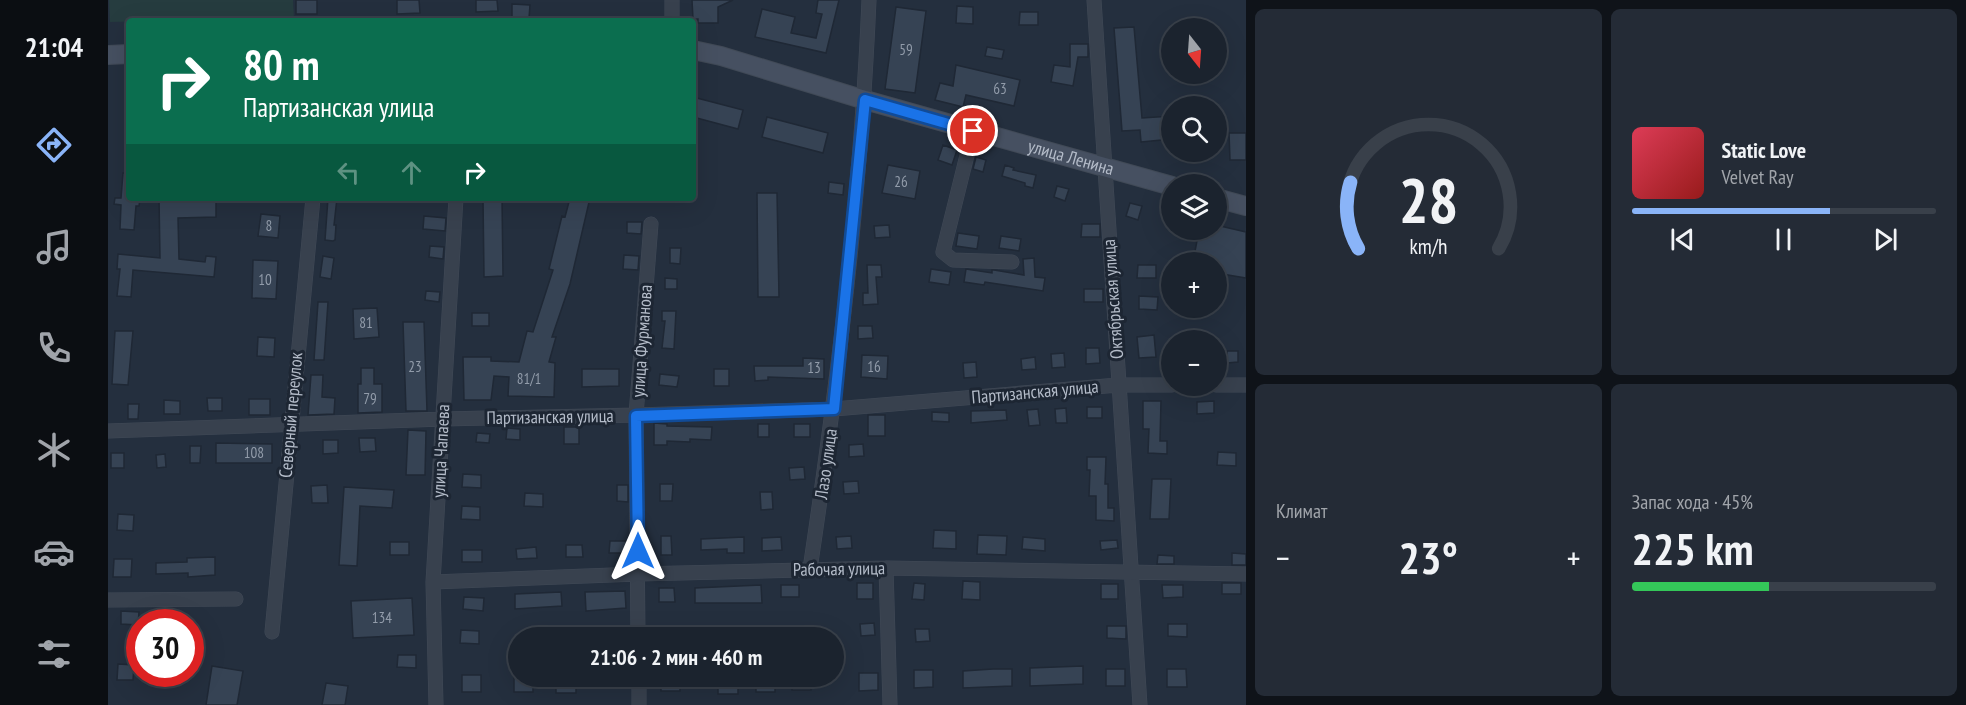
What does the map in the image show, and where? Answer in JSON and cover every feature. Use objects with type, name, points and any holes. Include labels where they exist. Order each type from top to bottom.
[{"type":"main road","name":"улица Ленина","points":[[696,51],[1161,183]]},
{"type":"main road","points":[[108,55],[126,54]]},
{"type":"main road","points":[[1227,201],[1246,206]]},
{"type":"street","points":[[672,0],[672,18]]},
{"type":"street","name":"Лазо улица","points":[[810,569],[834,409],[865,100],[869,0]]},
{"type":"street","name":"Октябрьская улица","points":[[1094,0],[1140,705]]},
{"type":"street","points":[[973,131],[943,252],[953,260],[1012,262]]},
{"type":"street","name":"Северный переулок","points":[[272,632],[313,201]]},
{"type":"street","name":"улица Чапаева","points":[[436,705],[433,582],[456,201]]},
{"type":"street","name":"улица Фурманова","points":[[638,627],[636,416],[651,224]]},
{"type":"street","name":"Партизанская улица","points":[[108,431],[443,418],[636,416],[834,409],[1118,385],[1161,385]]},
{"type":"street","points":[[1227,385],[1246,385]]},
{"type":"street","points":[[886,568],[890,705]]},
{"type":"street","name":"Рабочая улица","points":[[433,582],[886,568],[1246,574]]},
{"type":"street","points":[[108,600],[236,599]]},
{"type":"street","points":[[639,687],[639,705]]},
{"type":"green space","points":[[109,0],[293,0],[294,18],[126,18],[126,22],[110,22]]},
{"type":"building","points":[[296,0],[317,0],[317,14],[296,14]]},
{"type":"building","points":[[397,0],[419,0],[420,13],[397,14]]},
{"type":"building","points":[[476,0],[497,0],[498,11],[476,12]]},
{"type":"building","points":[[692,0],[733,0],[718,7],[718,23],[698,23],[698,19],[693,18]]},
{"type":"building","points":[[818,0],[839,0],[826,53],[755,37],[762,9],[795,17],[791,33],[816,38],[822,14],[816,13]]},
{"type":"building","points":[[512,4],[530,5],[529,18],[512,18]]},
{"type":"building","points":[[957,6],[973,7],[973,24],[956,23]]},
{"type":"building","points":[[896,7],[926,11],[915,93],[885,89]]},
{"type":"building","points":[[1020,12],[1038,12],[1038,25],[1019,25]]},
{"type":"building","points":[[1134,27],[1142,118],[1161,117],[1161,140],[1141,142],[1140,130],[1122,131],[1114,28]]},
{"type":"building","points":[[1070,44],[1088,44],[1088,57],[1078,57],[1073,86],[1051,82],[1054,65],[1070,67]]},
{"type":"building","points":[[987,47],[1004,50],[1002,59],[985,56]]},
{"type":"building","points":[[956,65],[1020,80],[1014,106],[966,95],[963,107],[935,100],[940,83],[953,86]]},
{"type":"building","points":[[696,98],[743,110],[738,129],[696,118]]},
{"type":"building","points":[[767,117],[828,133],[823,153],[762,137]]},
{"type":"building","points":[[1229,133],[1246,133],[1246,160],[1230,160]]},
{"type":"building","points":[[943,145],[957,150],[952,165],[938,160]]},
{"type":"building","points":[[976,157],[986,160],[983,172],[973,169]]},
{"type":"building","points":[[888,165],[920,171],[915,199],[882,193]]},
{"type":"building","points":[[1005,165],[1014,168],[1013,170],[1036,175],[1033,188],[1002,176]]},
{"type":"building","points":[[123,173],[126,173],[126,201],[140,201],[139,206],[136,206],[134,230],[120,229],[121,205],[114,204],[115,198],[121,198]]},
{"type":"building","points":[[829,182],[844,184],[843,195],[828,193]]},
{"type":"building","points":[[1057,186],[1069,189],[1065,201],[1054,197]]},
{"type":"building","points":[[757,193],[777,193],[779,297],[758,297]]},
{"type":"building","points":[[159,201],[216,201],[216,217],[178,218],[179,259],[205,262],[206,256],[216,257],[214,277],[133,270],[131,297],[117,296],[120,269],[117,269],[118,254],[160,258]]},
{"type":"building","points":[[328,201],[337,201],[335,240],[325,240]]},
{"type":"building","points":[[483,201],[502,201],[503,276],[484,277]]},
{"type":"building","points":[[569,201],[589,201],[570,284],[552,337],[556,337],[549,362],[555,363],[554,397],[508,396],[509,377],[494,376],[491,400],[464,400],[463,357],[491,357],[491,361],[519,362],[527,331],[533,332],[553,270],[549,269],[562,216],[565,217]]},
{"type":"building","points":[[1130,203],[1142,206],[1138,220],[1126,216]]},
{"type":"building","points":[[261,214],[280,216],[278,238],[258,236]]},
{"type":"building","points":[[424,216],[446,218],[445,231],[423,229]]},
{"type":"building","points":[[627,222],[642,222],[641,234],[627,233]]},
{"type":"building","points":[[1082,224],[1100,224],[1100,237],[1081,237]]},
{"type":"building","points":[[889,225],[890,237],[875,238],[874,226]]},
{"type":"building","points":[[1227,228],[1246,232],[1246,278],[1227,275],[1227,252],[1195,252],[1197,240],[1227,240]]},
{"type":"building","points":[[958,233],[979,236],[977,249],[956,246]]},
{"type":"building","points":[[1001,236],[1021,239],[1019,251],[999,248]]},
{"type":"building","points":[[430,246],[444,247],[443,259],[429,257]]},
{"type":"building","points":[[670,248],[681,248],[680,264],[670,263]]},
{"type":"building","points":[[624,255],[639,256],[638,270],[623,269]]},
{"type":"building","points":[[323,256],[334,258],[331,279],[320,277]]},
{"type":"building","points":[[1034,258],[1035,277],[1045,278],[1043,291],[985,282],[984,285],[964,282],[966,269],[992,273],[994,270],[1024,275],[1023,259]]},
{"type":"building","points":[[253,260],[278,261],[276,299],[252,298]]},
{"type":"building","points":[[867,265],[881,265],[882,277],[876,277],[878,304],[863,305],[863,293],[868,293]]},
{"type":"building","points":[[1138,265],[1156,265],[1156,278],[1137,278]]},
{"type":"building","points":[[931,269],[951,272],[949,285],[929,282]]},
{"type":"building","points":[[665,278],[677,279],[677,289],[665,289]]},
{"type":"building","points":[[1084,289],[1103,289],[1103,302],[1084,302]]},
{"type":"building","points":[[426,291],[440,292],[439,302],[425,300]]},
{"type":"building","points":[[1139,296],[1158,297],[1157,310],[1139,309]]},
{"type":"building","points":[[318,302],[328,302],[324,360],[314,360]]},
{"type":"building","points":[[377,308],[379,337],[354,339],[353,309]]},
{"type":"building","points":[[662,311],[676,311],[674,349],[662,348],[665,321],[662,321]]},
{"type":"building","points":[[472,313],[489,313],[489,326],[472,326]]},
{"type":"building","points":[[403,322],[424,322],[427,411],[406,411]]},
{"type":"building","points":[[858,326],[872,326],[873,338],[858,339]]},
{"type":"building","points":[[115,331],[133,331],[128,385],[112,384]]},
{"type":"building","points":[[1154,335],[1156,357],[1139,358],[1137,337]]},
{"type":"building","points":[[258,337],[275,338],[274,357],[257,356]]},
{"type":"building","points":[[1086,348],[1099,348],[1100,363],[1086,364]]},
{"type":"building","points":[[1227,351],[1238,351],[1238,362],[1227,363]]},
{"type":"building","points":[[1064,353],[1065,367],[1052,368],[1051,354]]},
{"type":"building","points":[[862,355],[888,356],[887,379],[861,377]]},
{"type":"building","points":[[1035,357],[1036,369],[1022,370],[1021,359]]},
{"type":"building","points":[[803,358],[824,359],[824,379],[768,377],[768,380],[755,381],[754,366],[803,366]]},
{"type":"building","points":[[976,362],[977,377],[964,378],[963,363]]},
{"type":"building","points":[[361,368],[374,368],[374,384],[382,384],[382,412],[358,413],[358,384],[361,384]]},
{"type":"building","points":[[582,369],[619,369],[619,386],[582,387]]},
{"type":"building","points":[[714,369],[729,369],[729,386],[714,386]]},
{"type":"building","points":[[660,374],[679,376],[677,387],[659,385]]},
{"type":"building","points":[[311,375],[323,375],[322,397],[335,398],[334,414],[308,415]]},
{"type":"building","points":[[207,398],[222,398],[222,411],[208,411]]},
{"type":"building","points":[[249,399],[270,399],[270,415],[249,415]]},
{"type":"building","points":[[164,400],[180,401],[180,414],[164,414]]},
{"type":"building","points":[[1143,401],[1161,401],[1160,441],[1167,441],[1167,454],[1148,453],[1149,429],[1143,429]]},
{"type":"building","points":[[1214,401],[1214,413],[1197,414],[1197,402]]},
{"type":"building","points":[[128,404],[139,404],[138,419],[128,419]]},
{"type":"building","points":[[1087,407],[1102,407],[1102,418],[1087,418]]},
{"type":"building","points":[[1066,408],[1067,423],[1056,423],[1055,409]]},
{"type":"building","points":[[1038,409],[1040,425],[1029,426],[1027,410]]},
{"type":"building","points":[[1006,410],[1007,420],[971,423],[971,411]]},
{"type":"building","points":[[932,412],[949,413],[949,422],[932,421]]},
{"type":"building","points":[[868,415],[885,415],[885,436],[868,436]]},
{"type":"building","points":[[654,423],[667,424],[667,426],[712,427],[711,440],[667,441],[667,445],[654,445]]},
{"type":"building","points":[[758,424],[769,424],[769,437],[758,437]]},
{"type":"building","points":[[794,424],[810,424],[810,437],[794,437]]},
{"type":"building","points":[[564,427],[579,427],[579,444],[564,444]]},
{"type":"building","points":[[507,428],[520,429],[520,440],[506,439]]},
{"type":"building","points":[[408,430],[426,431],[425,475],[406,475]]},
{"type":"building","points":[[477,433],[490,434],[489,443],[476,442]]},
{"type":"building","points":[[359,438],[375,438],[376,451],[360,452]]},
{"type":"building","points":[[323,440],[338,440],[338,453],[323,454]]},
{"type":"building","points":[[216,443],[272,444],[272,463],[216,463]]},
{"type":"building","points":[[863,444],[864,456],[849,457],[849,445]]},
{"type":"building","points":[[190,446],[201,446],[200,463],[190,463]]},
{"type":"building","points":[[1218,452],[1236,453],[1236,466],[1217,465]]},
{"type":"building","points":[[111,453],[124,453],[124,468],[111,468]]},
{"type":"building","points":[[165,454],[166,467],[157,468],[156,455]]},
{"type":"building","points":[[1087,457],[1106,457],[1105,484],[1108,484],[1108,508],[1114,508],[1114,521],[1096,520],[1096,496],[1089,496],[1090,470],[1087,470]]},
{"type":"building","points":[[804,467],[805,479],[790,480],[789,468]]},
{"type":"building","points":[[463,474],[481,475],[481,488],[462,487]]},
{"type":"building","points":[[1152,479],[1171,479],[1169,519],[1150,519]]},
{"type":"building","points":[[858,481],[859,493],[844,494],[843,482]]},
{"type":"building","points":[[660,484],[673,484],[672,501],[660,501]]},
{"type":"building","points":[[327,485],[328,503],[312,503],[311,486]]},
{"type":"building","points":[[617,485],[628,485],[628,502],[617,501]]},
{"type":"building","points":[[344,487],[394,490],[392,508],[360,506],[357,566],[339,565]]},
{"type":"building","points":[[760,492],[772,492],[773,509],[761,510]]},
{"type":"building","points":[[525,493],[543,494],[543,507],[524,506]]},
{"type":"building","points":[[462,506],[480,507],[480,520],[461,519]]},
{"type":"building","points":[[118,514],[134,515],[133,531],[117,530]]},
{"type":"building","points":[[934,530],[956,531],[956,549],[933,548]]},
{"type":"building","points":[[978,535],[1007,536],[1006,555],[977,554]]},
{"type":"building","points":[[661,536],[671,536],[672,555],[661,555]]},
{"type":"building","points":[[851,536],[852,548],[837,549],[836,537]]},
{"type":"building","points":[[744,537],[744,553],[727,553],[727,549],[701,550],[701,539]]},
{"type":"building","points":[[781,537],[782,550],[762,551],[762,538]]},
{"type":"building","points":[[1023,537],[1045,539],[1045,551],[1022,549]]},
{"type":"building","points":[[1117,540],[1118,548],[1101,550],[1100,541]]},
{"type":"building","points":[[610,541],[628,541],[628,553],[609,553]]},
{"type":"building","points":[[390,542],[409,542],[409,555],[390,555]]},
{"type":"building","points":[[566,545],[582,545],[583,557],[566,557]]},
{"type":"building","points":[[536,547],[537,558],[517,559],[516,549]]},
{"type":"building","points":[[462,550],[482,550],[482,562],[462,562]]},
{"type":"building","points":[[1232,553],[1246,554],[1246,565],[1232,565]]},
{"type":"building","points":[[1158,555],[1174,556],[1174,564],[1157,564]]},
{"type":"building","points":[[215,557],[215,575],[188,577],[188,573],[156,574],[156,563],[187,562],[187,558]]},
{"type":"building","points":[[114,559],[132,559],[131,577],[113,577]]},
{"type":"building","points":[[963,581],[980,582],[980,600],[962,599]]},
{"type":"building","points":[[857,583],[873,583],[873,599],[857,599]]},
{"type":"building","points":[[914,583],[925,584],[924,600],[912,599]]},
{"type":"building","points":[[1222,583],[1241,583],[1241,594],[1222,594]]},
{"type":"building","points":[[1101,584],[1118,584],[1118,599],[1101,599]]},
{"type":"building","points":[[761,585],[762,603],[695,603],[695,588]]},
{"type":"building","points":[[781,585],[799,585],[799,597],[781,597]]},
{"type":"building","points":[[1162,585],[1183,585],[1183,597],[1163,598]]},
{"type":"building","points":[[659,588],[674,588],[675,602],[659,602]]},
{"type":"building","points":[[625,591],[626,608],[586,611],[585,592]]},
{"type":"building","points":[[561,592],[562,606],[515,609],[515,594]]},
{"type":"building","points":[[464,597],[484,598],[483,611],[463,609]]},
{"type":"building","points":[[412,598],[414,635],[353,638],[351,601]]},
{"type":"building","points":[[121,611],[126,611],[126,624],[121,624]]},
{"type":"building","points":[[874,623],[875,635],[861,636],[860,624]]},
{"type":"building","points":[[1168,624],[1187,624],[1187,637],[1168,636]]},
{"type":"building","points":[[1107,626],[1126,626],[1126,639],[1107,638]]},
{"type":"building","points":[[915,629],[929,629],[930,641],[916,642]]},
{"type":"building","points":[[461,630],[479,631],[479,644],[460,643]]},
{"type":"building","points":[[398,655],[416,655],[416,668],[397,667]]},
{"type":"building","points":[[118,664],[126,664],[126,680],[117,680]]},
{"type":"building","points":[[212,666],[243,671],[237,705],[206,705]]},
{"type":"building","points":[[1083,666],[1083,684],[1030,686],[1030,668]]},
{"type":"building","points":[[1012,669],[1012,686],[963,688],[963,671]]},
{"type":"building","points":[[1106,669],[1125,669],[1125,686],[1106,686]]},
{"type":"building","points":[[1167,669],[1186,669],[1187,687],[1167,687]]},
{"type":"building","points":[[914,670],[933,670],[933,687],[914,688]]},
{"type":"building","points":[[859,673],[878,673],[878,690],[859,691]]},
{"type":"building","points":[[462,675],[481,675],[481,692],[462,692]]},
{"type":"building","points":[[326,683],[348,686],[345,705],[322,705]]},
{"type":"building","points":[[514,687],[533,687],[533,692],[514,692]]},
{"type":"building","points":[[556,687],[576,687],[576,693],[556,693]]},
{"type":"building","points":[[661,687],[680,687],[680,691],[661,691]]},
{"type":"building","points":[[718,687],[738,687],[738,694],[718,694]]},
{"type":"building","points":[[756,687],[775,687],[775,692],[756,692]]},
{"type":"building","points":[[792,687],[811,687],[811,690],[792,690]]},
{"type":"route","points":[[638,551],[636,416],[834,409],[865,100],[973,131]]}]
